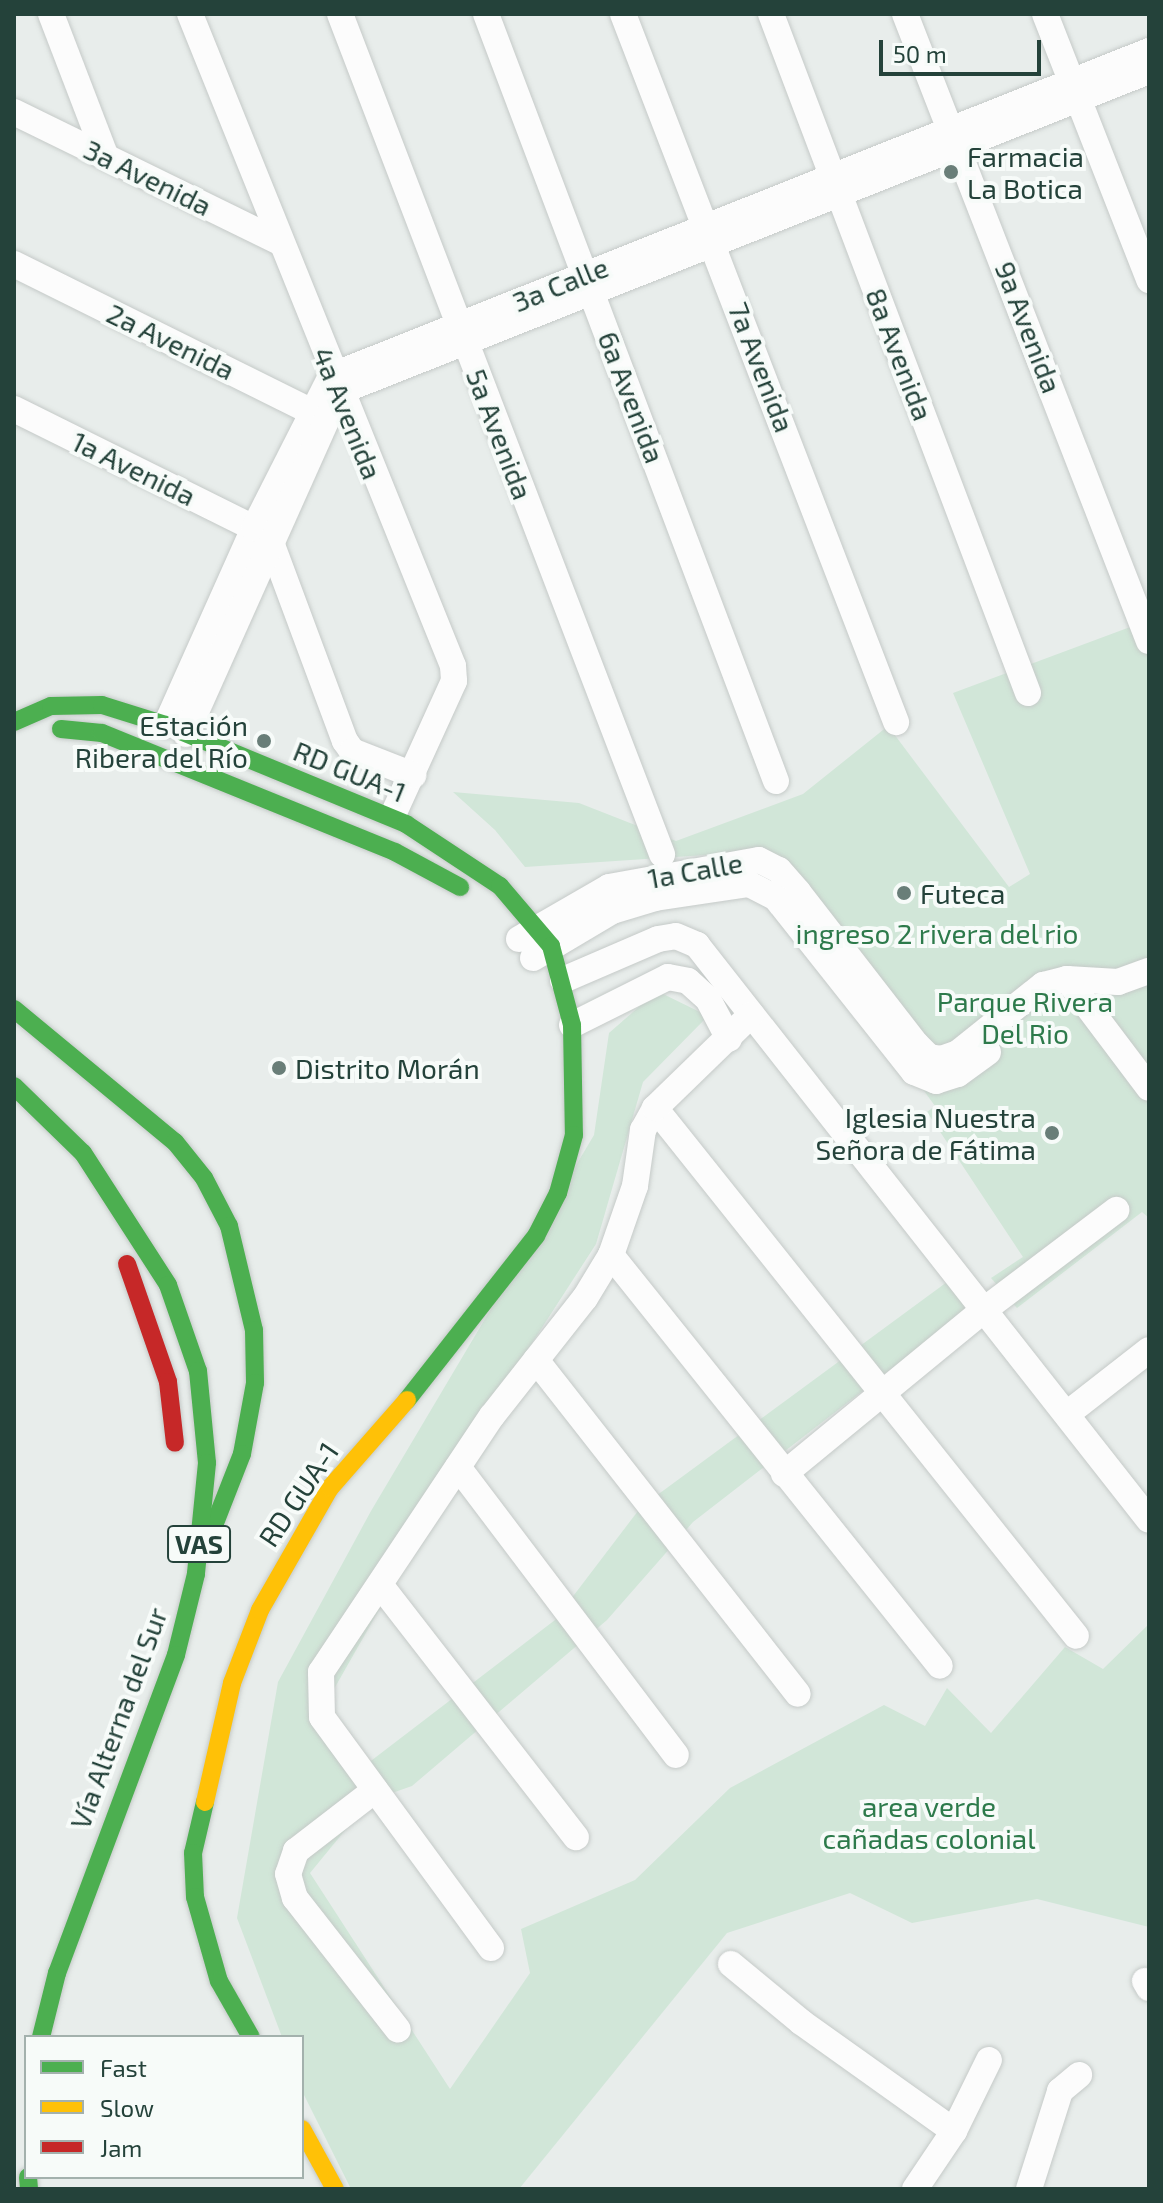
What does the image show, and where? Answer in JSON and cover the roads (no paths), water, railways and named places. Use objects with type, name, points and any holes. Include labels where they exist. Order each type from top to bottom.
[{"type":"main road","points":[[14,722],[51,706],[102,705],[178,731]]},
{"type":"main road","points":[[39,735],[78,727],[121,741],[178,731]]},
{"type":"main road","points":[[178,731],[191,770]]},
{"type":"main road","name":"RD GUA-1","points":[[121,741],[395,852],[481,903]]},
{"type":"main road","points":[[292,812],[334,805],[401,816]]},
{"type":"main road","name":"RD GUA-1","points":[[250,2035],[219,1981],[195,1897],[193,1853],[232,1683],[260,1610],[330,1488],[452,1348],[536,1236],[558,1193],[574,1135],[572,1025],[563,980],[500,886],[466,861]]},
{"type":"main road","name":"RD GUA-1","points":[[500,920],[535,942],[572,1025]]},
{"type":"main road","points":[[14,1009],[175,1142],[204,1178],[229,1226],[245,1276],[255,1383],[242,1454],[196,1574]]},
{"type":"main road","name":"Vía Alterna del Sur","points":[[14,1086],[83,1153],[137,1231],[185,1326],[198,1371],[207,1463],[196,1574],[176,1655],[57,1973],[42,2035]]},
{"type":"main road","points":[[97,1212],[140,1291],[168,1382],[177,1457]]},
{"type":"main road","points":[[304,2133],[335,2189]]},
{"type":"street","points":[[51,14],[106,157]]},
{"type":"street","name":"4a Avenida","points":[[190,14],[454,673],[413,775],[401,816]]},
{"type":"street","name":"5a Avenida","points":[[340,14],[662,854]]},
{"type":"street","name":"6a Avenida","points":[[486,14],[776,781]]},
{"type":"street","name":"7a Avenida","points":[[623,14],[712,235],[896,722]]},
{"type":"street","name":"8a Avenida","points":[[771,14],[1028,693]]},
{"type":"street","name":"9a Avenida","points":[[905,14],[956,138],[1149,641]]},
{"type":"street","points":[[1045,14],[1149,280]]},
{"type":"street","name":"3a Calle","points":[[336,384],[1074,90],[1149,51]]},
{"type":"street","name":"3a Calle","points":[[1074,90],[1149,71]]},
{"type":"street","name":"3a Avenida","points":[[14,112],[281,243]]},
{"type":"street","name":"2a Avenida","points":[[14,264],[320,414]]},
{"type":"street","points":[[336,384],[263,536],[178,731],[401,816],[448,838],[466,861]]},
{"type":"street","name":"1a Avenida","points":[[14,409],[263,536]]},
{"type":"street","points":[[263,536],[345,741],[352,751],[413,775]]},
{"type":"street","name":"1a Calle","points":[[535,942],[612,911],[655,898],[738,884],[756,885],[797,922],[897,1056],[928,1069],[958,1074],[1070,986],[1118,982],[1149,971]]},
{"type":"street","points":[[563,980],[676,936],[697,945],[1147,1514]]},
{"type":"street","points":[[572,1025],[668,977],[688,981],[708,999],[729,1039]]},
{"type":"street","points":[[1070,986],[1112,999],[1149,987]]},
{"type":"street","points":[[1070,986],[1149,1088]]},
{"type":"street","points":[[491,1948],[322,1717],[319,1688],[328,1659],[381,1586],[458,1467],[585,1298],[611,1255],[635,1186],[643,1130],[655,1108],[751,1015]]},
{"type":"street","points":[[655,1108],[1076,1636]]},
{"type":"street","points":[[784,1474],[984,1310],[1116,1210]]},
{"type":"street","points":[[611,1255],[940,1666]]},
{"type":"street","points":[[1067,1414],[1149,1350]]},
{"type":"street","points":[[536,1360],[798,1694]]},
{"type":"street","points":[[458,1467],[676,1755]]},
{"type":"street","points":[[381,1586],[576,1837]]},
{"type":"street","points":[[375,1790],[296,1851],[288,1874],[295,1898],[398,2030]]},
{"type":"street","points":[[731,1964],[801,2022],[954,2131]]},
{"type":"street","points":[[915,2189],[954,2131],[989,2060]]},
{"type":"street","points":[[1029,2189],[1060,2091],[1079,2075]]},
{"type":"place","name":"Farmacia La Botica","points":[[951,172]]},
{"type":"place","name":"Estación Ribera del Río","points":[[264,741]]},
{"type":"place","name":"Futeca","points":[[904,893]]},
{"type":"place","name":"Distrito Morán","points":[[279,1068]]},
{"type":"place","name":"Iglesia Nuestra Señora de Fátima","points":[[1052,1133]]},
{"type":"park label","name":"ingreso 2 rivera del rio","points":[[937,933]]},
{"type":"park label","name":"Parque Rivera Del Rio","points":[[1025,1017]]},
{"type":"park label","name":"area verde cañadas colonial","points":[[929,1822]]}]
